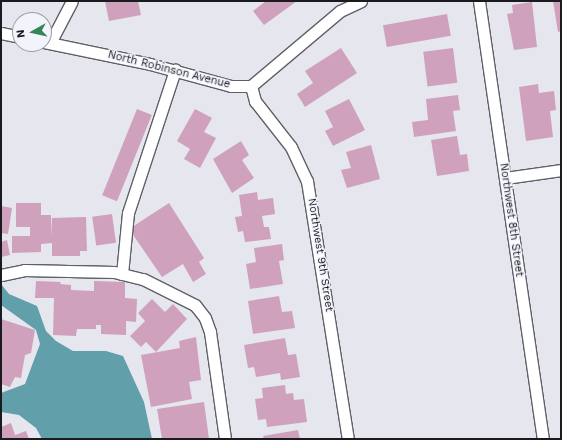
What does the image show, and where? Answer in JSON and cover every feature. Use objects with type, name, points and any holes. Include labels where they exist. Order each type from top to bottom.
[{"type":"street","points":[[52,34],[72,1]]},
{"type":"street","points":[[251,86],[340,11],[361,1]]},
{"type":"street","name":"Northwest 8th Street","points":[[478,1],[543,439]]},
{"type":"street","points":[[1,33],[12,35]]},
{"type":"street","name":"North Robinson Avenue","points":[[52,43],[175,70],[231,86],[251,86]]},
{"type":"street","points":[[122,274],[128,213],[175,70]]},
{"type":"street","name":"Northwest 9th Street","points":[[251,86],[255,101],[291,147],[307,181],[348,439]]},
{"type":"street","points":[[505,178],[561,170]]},
{"type":"street","points":[[1,274],[24,270],[122,274],[143,279],[181,296],[195,305],[205,318],[210,332],[225,439]]},
{"type":"water","points":[[1,284],[9,294],[37,306],[46,331],[56,341],[73,351],[106,351],[123,356],[144,402],[152,439],[42,439],[36,428],[19,415],[1,412],[1,393],[25,384],[40,344],[36,330],[1,305]]},
{"type":"building","points":[[105,1],[138,1],[141,15],[109,21]]},
{"type":"building","points":[[266,1],[297,1],[264,25],[253,11]]},
{"type":"building","points":[[553,1],[561,1],[561,31],[558,32]]},
{"type":"building","points":[[532,2],[537,47],[514,50],[507,14],[513,13],[512,5]]},
{"type":"building","points":[[447,14],[451,36],[387,47],[383,25]]},
{"type":"building","points":[[341,48],[357,73],[305,107],[297,94],[313,83],[305,71]]},
{"type":"building","points":[[453,48],[457,83],[427,86],[423,52]]},
{"type":"building","points":[[538,84],[539,93],[554,91],[556,110],[550,111],[553,137],[526,141],[519,87]]},
{"type":"building","points":[[458,95],[460,110],[453,111],[456,131],[414,137],[412,122],[428,120],[426,99]]},
{"type":"building","points":[[349,99],[365,130],[333,146],[325,131],[333,127],[325,111]]},
{"type":"building","points":[[137,109],[152,115],[117,201],[102,195]]},
{"type":"building","points":[[195,109],[212,118],[204,132],[216,138],[200,168],[184,159],[190,149],[177,141]]},
{"type":"building","points":[[457,136],[460,155],[467,154],[469,171],[437,176],[431,140]]},
{"type":"building","points":[[241,141],[249,155],[242,160],[254,178],[232,193],[213,159]]},
{"type":"building","points":[[371,145],[380,179],[347,188],[341,170],[351,168],[346,152]]},
{"type":"building","points":[[257,192],[258,200],[273,198],[275,214],[262,216],[264,227],[269,227],[271,239],[245,242],[243,231],[238,232],[235,217],[242,216],[239,195]]},
{"type":"building","points":[[16,203],[41,203],[41,215],[51,215],[51,237],[52,218],[86,217],[87,251],[80,251],[80,256],[52,256],[52,243],[41,244],[41,252],[12,253],[12,236],[30,236],[30,227],[16,227]]},
{"type":"building","points":[[169,203],[204,258],[199,262],[206,274],[193,282],[183,264],[162,277],[129,229]]},
{"type":"building","points":[[1,206],[12,208],[8,234],[1,233]]},
{"type":"building","points":[[112,214],[116,243],[96,246],[92,217]]},
{"type":"building","points":[[7,240],[10,255],[1,257],[1,242]]},
{"type":"building","points":[[282,244],[284,260],[279,261],[283,284],[250,289],[246,264],[256,262],[254,248]]},
{"type":"building","points":[[36,281],[61,282],[60,284],[71,285],[71,290],[94,291],[94,281],[125,282],[125,298],[137,299],[136,322],[126,321],[126,335],[101,334],[101,325],[96,325],[96,329],[77,329],[76,336],[53,335],[54,298],[35,298]]},
{"type":"building","points":[[279,296],[282,312],[292,311],[295,328],[253,334],[248,301]]},
{"type":"building","points":[[152,299],[165,312],[173,304],[187,319],[156,352],[146,342],[141,347],[130,336],[145,321],[138,313]]},
{"type":"building","points":[[1,319],[35,330],[31,353],[25,355],[21,378],[15,377],[10,387],[1,384]]},
{"type":"building","points":[[196,337],[201,380],[189,382],[192,399],[151,407],[141,355],[180,348],[179,341]]},
{"type":"building","points":[[285,338],[288,355],[296,354],[300,377],[281,380],[280,373],[256,377],[254,367],[248,368],[244,345]]},
{"type":"building","points":[[285,385],[286,394],[293,393],[294,400],[304,399],[307,422],[267,427],[266,419],[258,420],[255,399],[263,398],[262,388]]},
{"type":"building","points":[[204,402],[209,439],[162,439],[157,409]]},
{"type":"building","points":[[11,423],[15,435],[26,431],[29,439],[1,439],[1,427]]},
{"type":"building","points":[[298,430],[300,439],[264,439],[263,436]]}]
